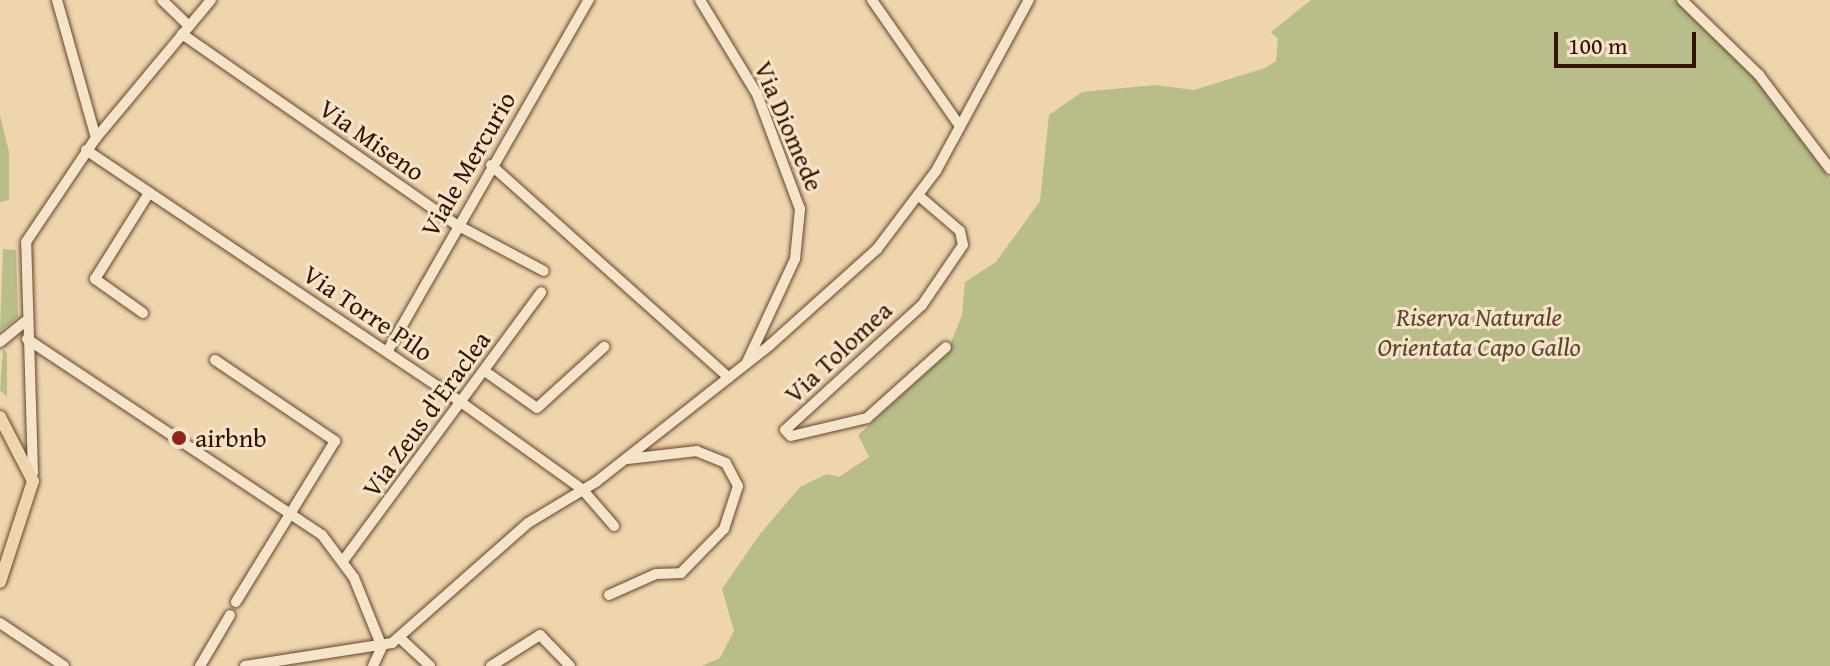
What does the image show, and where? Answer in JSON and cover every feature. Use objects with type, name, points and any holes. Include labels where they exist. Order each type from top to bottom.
[{"type":"main road","points":[[0,417],[33,473],[28,514],[0,582]]},
{"type":"street","points":[[57,0],[96,138]]},
{"type":"street","name":"Via Miseno","points":[[162,0],[186,30],[457,225],[544,271]]},
{"type":"street","points":[[33,473],[26,242],[86,150],[211,0]]},
{"type":"street","name":"Viale Mercurio","points":[[387,352],[491,165],[589,0]]},
{"type":"street","name":"Via Diomede","points":[[700,0],[757,94],[800,209],[795,259],[746,364]]},
{"type":"street","points":[[872,0],[960,126]]},
{"type":"street","name":"Via Tolomea","points":[[245,666],[382,647],[400,638],[509,538],[627,459],[746,364],[877,249],[918,195],[1029,0]]},
{"type":"street","points":[[1682,0],[1759,75],[1830,169]]},
{"type":"street","name":"Via Torre Pilo","points":[[86,150],[464,404],[582,489],[614,526]]},
{"type":"street","points":[[491,165],[729,378]]},
{"type":"street","points":[[143,313],[95,279],[149,193]]},
{"type":"street","name":"Via Tolomea","points":[[918,195],[960,231],[963,245],[922,305],[785,430],[791,436],[867,418],[946,347]]},
{"type":"street","name":"Via Zeus d'Eraclea","points":[[343,561],[464,404],[541,292]]},
{"type":"street","points":[[0,342],[26,321]]},
{"type":"street","points":[[27,339],[290,510],[343,561],[382,647],[373,666]]},
{"type":"street","points":[[486,372],[537,408],[604,347]]},
{"type":"street","points":[[215,360],[335,441],[236,602]]},
{"type":"street","name":"Via Tolomea","points":[[609,595],[656,574],[681,573],[724,529],[738,486],[726,463],[697,451],[627,459]]},
{"type":"street","points":[[200,666],[230,615]]},
{"type":"street","points":[[0,623],[64,666]]},
{"type":"street","points":[[491,666],[540,635],[570,666]]},
{"type":"street","points":[[400,638],[430,666]]},
{"type":"green space","name":"Riserva Naturale Orientata Capo Gallo","points":[[1311,0],[1676,0],[1756,79],[1830,179],[1830,666],[702,666],[720,658],[734,631],[722,589],[760,534],[800,487],[827,474],[839,477],[869,457],[858,435],[946,355],[962,315],[965,282],[996,262],[1040,201],[1049,115],[1082,92],[1155,85],[1194,90],[1265,68],[1276,61],[1278,39],[1271,32]]},
{"type":"green space","points":[[0,115],[9,152],[9,200],[0,202]]},
{"type":"green space","points":[[3,249],[16,250],[18,317],[0,331]]},
{"type":"green space","points":[[3,349],[7,353],[7,397],[0,390]]},
{"type":"place","name":"airbnb","points":[[179,438]]}]
